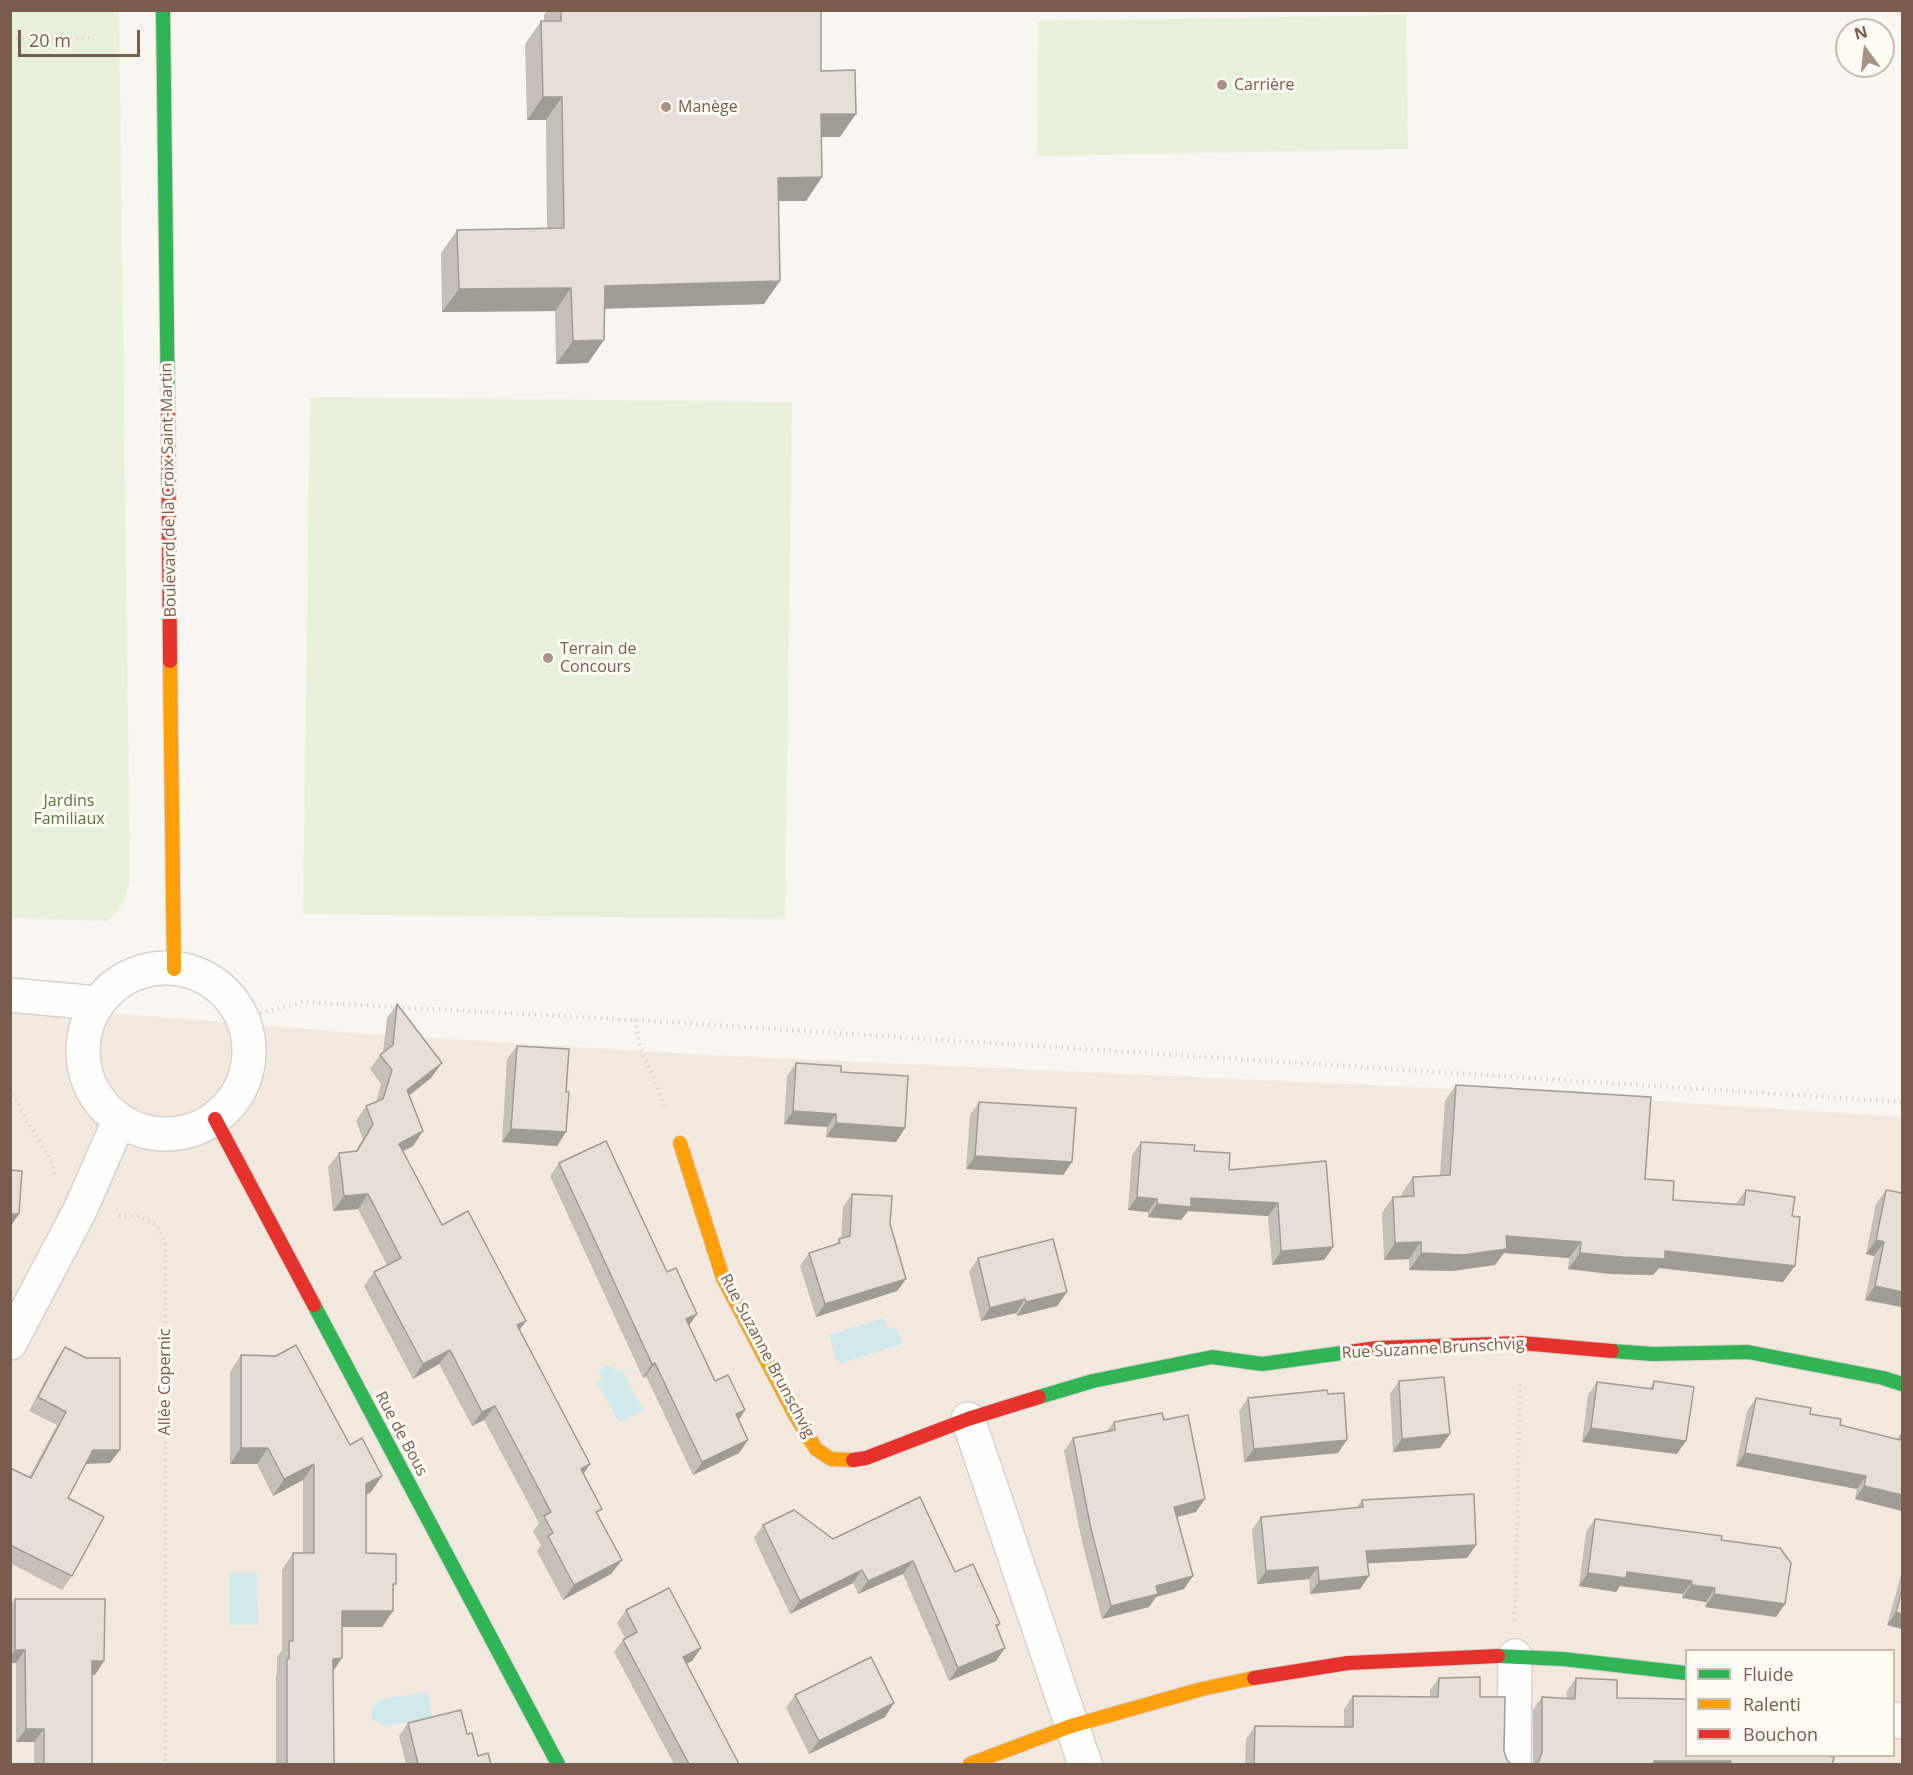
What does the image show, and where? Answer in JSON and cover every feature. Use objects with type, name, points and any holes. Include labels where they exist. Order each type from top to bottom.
[{"type":"street","name":"Boulevard de la Croix Saint-Martin","points":[[164,10],[174,969]]},
{"type":"street","points":[[156,968],[174,969],[184,969],[209,980],[231,997],[243,1018],[250,1048],[246,1075],[235,1100],[215,1119],[192,1131],[167,1135],[142,1132],[119,1121],[99,1102],[86,1079],[82,1053],[85,1026],[98,1003],[114,986],[134,973],[156,968]]},
{"type":"street","points":[[10,995],[98,1003]]},
{"type":"street","name":"Rue de Bous","points":[[215,1119],[558,1764]]},
{"type":"street","points":[[10,1343],[81,1208],[119,1121]]},
{"type":"street","name":"Rue Suzanne Brunschvig","points":[[680,1143],[723,1278],[795,1415],[816,1449],[831,1459],[847,1461],[866,1458],[968,1419],[1093,1381],[1212,1357],[1262,1364],[1377,1348],[1521,1343],[1653,1354],[1748,1352],[1883,1378],[1902,1384]]},
{"type":"street","points":[[968,1419],[1085,1764]]},
{"type":"street","points":[[970,1764],[1071,1726],[1202,1689],[1279,1673],[1379,1661],[1467,1656],[1563,1659],[1685,1673]]},
{"type":"street","points":[[1514,1764],[1515,1656]]},
{"type":"path","points":[[10,38],[92,38]]},
{"type":"path","points":[[243,1018],[303,1002],[635,1020],[1902,1102]]},
{"type":"path","points":[[635,1020],[639,1043],[680,1143]]},
{"type":"path","name":"Allée Copernic","points":[[10,1088],[25,1118],[51,1160],[57,1193],[81,1208],[108,1216],[124,1214],[141,1217],[156,1225],[165,1243],[165,1764]]},
{"type":"path","points":[[1515,1656],[1521,1343]]},
{"type":"shaded area","points":[[10,1005],[354,1033],[686,1054],[1499,1091],[1902,1117],[1902,1764],[11,1764]]},
{"type":"green space","name":"Jardins Familiaux","points":[[11,10],[119,11],[130,881],[122,906],[109,921],[11,918]]},
{"type":"green space","name":"Carrière","points":[[1406,15],[1408,149],[1037,156],[1038,21]]},
{"type":"green space","name":"Terrain de Concours","points":[[310,397],[792,402],[785,919],[303,914]]},
{"type":"water","points":[[884,1318],[888,1329],[896,1327],[902,1344],[838,1364],[829,1335]]},
{"type":"water","points":[[604,1365],[613,1366],[616,1372],[622,1369],[643,1410],[619,1423],[597,1382],[602,1379],[599,1373]]},
{"type":"water","points":[[230,1573],[257,1573],[258,1625],[230,1625]]},
{"type":"water","points":[[428,1692],[432,1718],[382,1726],[381,1723],[373,1720],[372,1707],[378,1703],[377,1700]]},
{"type":"building","points":[[561,10],[821,10],[821,71],[855,70],[856,114],[821,114],[822,177],[778,178],[780,281],[605,286],[604,340],[573,341],[571,288],[459,289],[457,230],[564,228],[562,97],[543,97],[541,21],[561,21]]},
{"type":"building","points":[[397,1004],[442,1063],[407,1090],[423,1131],[399,1144],[442,1225],[468,1211],[526,1321],[517,1325],[590,1464],[581,1469],[602,1509],[596,1512],[622,1560],[574,1585],[548,1536],[553,1533],[544,1516],[551,1512],[495,1406],[482,1412],[450,1350],[423,1364],[374,1272],[401,1258],[368,1194],[344,1196],[339,1153],[357,1151],[373,1124],[366,1106],[383,1099],[392,1070],[380,1055],[393,1045]]},
{"type":"building","points":[[517,1046],[569,1049],[566,1132],[511,1129]]},
{"type":"building","points":[[796,1063],[841,1066],[841,1072],[908,1076],[905,1128],[836,1123],[836,1114],[793,1111]]},
{"type":"building","points":[[1456,1085],[1651,1097],[1645,1179],[1674,1181],[1673,1200],[1744,1205],[1746,1190],[1795,1197],[1792,1216],[1800,1217],[1795,1266],[1665,1251],[1665,1259],[1580,1253],[1581,1242],[1506,1236],[1507,1249],[1463,1255],[1421,1253],[1421,1242],[1395,1243],[1393,1197],[1414,1196],[1413,1177],[1450,1175]]},
{"type":"building","points":[[979,1102],[1076,1108],[1072,1162],[975,1156]]},
{"type":"building","points":[[606,1141],[667,1272],[676,1268],[697,1314],[686,1319],[715,1381],[728,1375],[745,1410],[736,1414],[748,1440],[702,1462],[655,1363],[652,1364],[559,1163]]},
{"type":"building","points":[[1141,1142],[1195,1145],[1194,1151],[1230,1153],[1229,1170],[1326,1161],[1333,1247],[1281,1251],[1278,1203],[1191,1198],[1191,1207],[1157,1204],[1157,1199],[1137,1197]]},
{"type":"building","points":[[10,1170],[22,1171],[19,1214],[10,1214]]},
{"type":"building","points":[[1886,1190],[1902,1193],[1902,1292],[1875,1286],[1884,1242],[1876,1240]]},
{"type":"building","points":[[852,1194],[892,1196],[890,1224],[906,1279],[825,1304],[809,1253],[840,1243],[839,1239],[850,1236]]},
{"type":"building","points":[[1053,1239],[1067,1292],[990,1308],[978,1258]]},
{"type":"building","points":[[296,1345],[350,1445],[362,1438],[382,1476],[366,1484],[366,1553],[396,1554],[393,1611],[342,1611],[342,1658],[333,1659],[334,1764],[287,1764],[287,1659],[289,1659],[289,1641],[293,1641],[293,1553],[314,1553],[314,1464],[284,1479],[268,1448],[241,1448],[241,1355],[276,1356]]},
{"type":"building","points":[[65,1347],[86,1358],[120,1358],[120,1450],[93,1450],[68,1498],[104,1517],[72,1576],[10,1545],[10,1468],[31,1478],[66,1412],[38,1397]]},
{"type":"building","points":[[1444,1377],[1450,1434],[1402,1439],[1399,1381]]},
{"type":"building","points":[[1654,1381],[1694,1387],[1686,1441],[1591,1428],[1597,1382],[1653,1389]]},
{"type":"building","points":[[1327,1390],[1328,1394],[1344,1393],[1347,1440],[1254,1449],[1248,1398]]},
{"type":"building","points":[[1756,1398],[1811,1408],[1810,1414],[1841,1419],[1840,1425],[1900,1440],[1902,1432],[1902,1495],[1864,1486],[1866,1476],[1745,1453]]},
{"type":"building","points":[[1162,1413],[1164,1420],[1188,1415],[1205,1499],[1174,1507],[1193,1576],[1156,1586],[1158,1594],[1111,1606],[1091,1529],[1073,1438],[1115,1430],[1114,1422]]},
{"type":"building","points":[[1474,1494],[1476,1545],[1366,1551],[1369,1576],[1319,1581],[1318,1567],[1266,1571],[1261,1517],[1363,1507],[1362,1500]]},
{"type":"building","points":[[920,1497],[955,1572],[973,1564],[1000,1624],[996,1625],[1005,1648],[958,1668],[913,1561],[868,1581],[862,1570],[800,1601],[763,1525],[794,1510],[833,1539]]},
{"type":"building","points":[[1595,1519],[1722,1536],[1721,1540],[1780,1548],[1791,1563],[1785,1604],[1714,1594],[1715,1588],[1691,1585],[1692,1581],[1627,1572],[1626,1578],[1588,1573]]},
{"type":"building","points":[[669,1588],[701,1648],[683,1657],[739,1764],[689,1764],[623,1640],[637,1632],[626,1610]]},
{"type":"building","points":[[1902,1590],[1902,1614],[1896,1612]]},
{"type":"building","points":[[15,1599],[105,1599],[104,1661],[92,1661],[92,1764],[44,1764],[44,1729],[26,1729],[25,1650],[15,1650]]},
{"type":"building","points":[[871,1657],[894,1703],[819,1741],[795,1695]]},
{"type":"building","points":[[1480,1677],[1480,1697],[1505,1697],[1504,1751],[1511,1764],[1254,1764],[1255,1726],[1353,1727],[1353,1696],[1438,1697],[1439,1678]]},
{"type":"building","points":[[1576,1678],[1617,1680],[1617,1698],[1685,1699],[1685,1757],[1834,1758],[1832,1764],[1654,1761],[1654,1764],[1535,1764],[1539,1761],[1542,1752],[1542,1697],[1575,1699]]},
{"type":"building","points":[[461,1710],[467,1734],[472,1733],[478,1756],[488,1753],[491,1764],[418,1764],[408,1723]]},
{"type":"traffic: fast","points":[[163,10],[168,412]]},
{"type":"traffic: fast","points":[[314,1305],[558,1764]]},
{"type":"traffic: fast","points":[[1039,1397],[1093,1381],[1212,1357],[1262,1364],[1356,1351]]},
{"type":"traffic: fast","points":[[1612,1351],[1653,1354],[1748,1352],[1883,1378],[1902,1384]]},
{"type":"traffic: fast","points":[[1498,1656],[1563,1659],[1685,1673]]},
{"type":"traffic: slow","points":[[170,661],[174,969]]},
{"type":"traffic: slow","points":[[680,1143],[723,1278],[795,1415],[816,1449],[831,1459],[853,1460]]},
{"type":"traffic: slow","points":[[970,1764],[1071,1726],[1202,1689],[1254,1678]]},
{"type":"traffic: jam","points":[[168,412],[170,661]]},
{"type":"traffic: jam","points":[[215,1119],[314,1305]]},
{"type":"traffic: jam","points":[[1356,1351],[1377,1348],[1521,1343],[1612,1351]]},
{"type":"traffic: jam","points":[[853,1460],[866,1458],[968,1419],[1039,1397]]},
{"type":"traffic: jam","points":[[1254,1678],[1348,1663],[1498,1656]]},
{"type":"place","name":"Carrière","points":[[1222,85]]},
{"type":"place","name":"Manège","points":[[666,107]]},
{"type":"place","name":"Terrain de Concours","points":[[548,658]]}]
